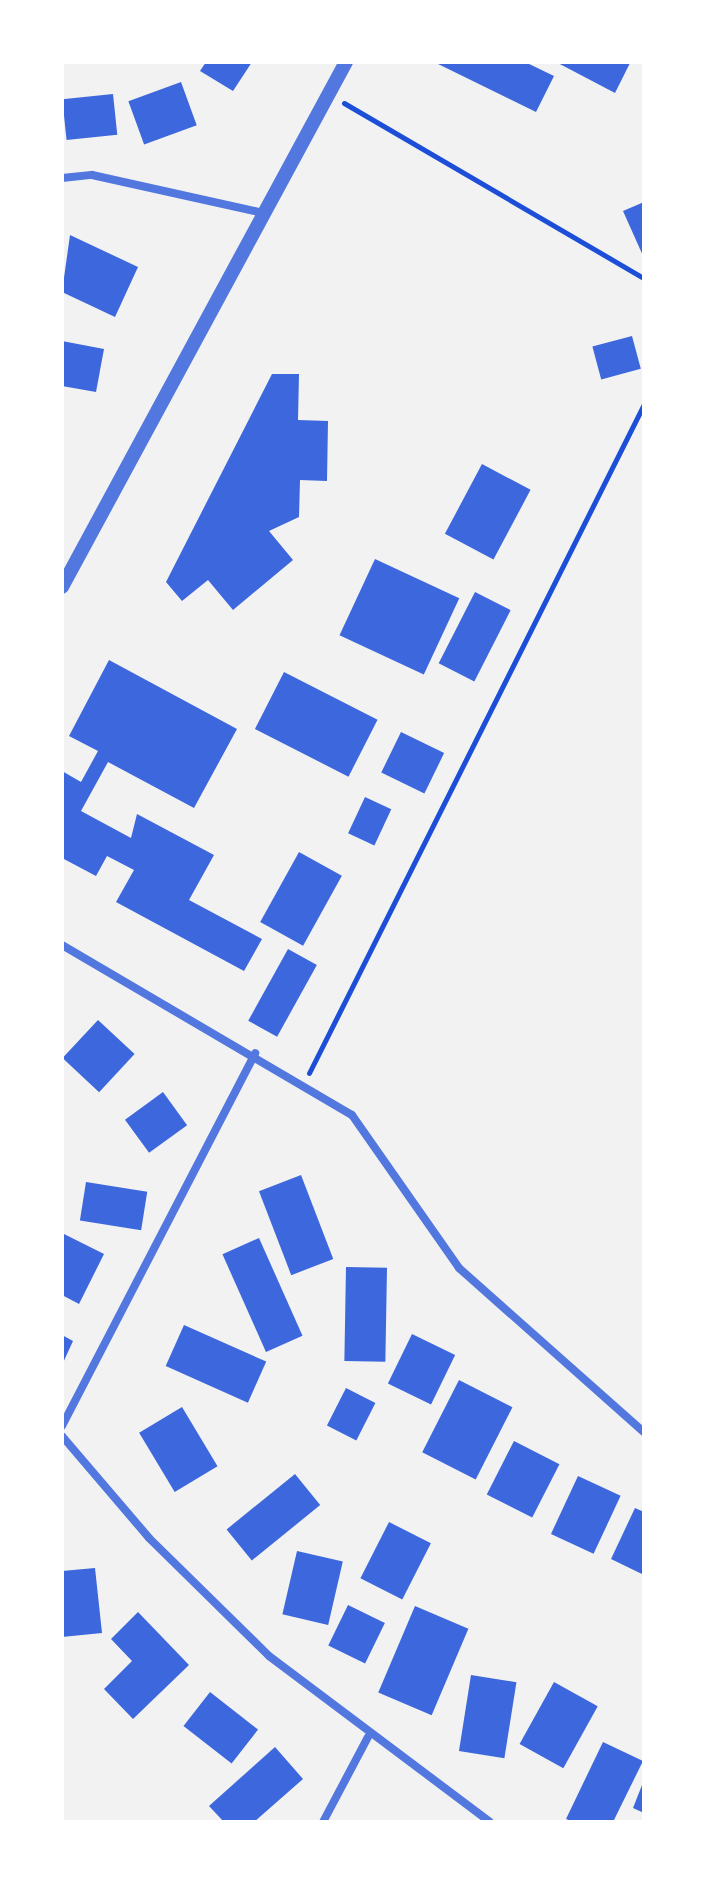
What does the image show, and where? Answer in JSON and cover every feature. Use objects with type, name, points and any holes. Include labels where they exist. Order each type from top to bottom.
[{"type":"street","points":[[62,587],[346,62]]},
{"type":"street","points":[[62,178],[92,175],[264,213]]},
{"type":"street","points":[[62,945],[255,1053],[352,1115],[459,1268],[644,1432]]},
{"type":"street","points":[[62,1426],[255,1053]]},
{"type":"street","points":[[62,1436],[149,1538],[269,1656],[368,1737],[490,1822]]},
{"type":"street","points":[[323,1822],[368,1737]]},
{"type":"path","points":[[329,94],[644,278]]},
{"type":"path","points":[[304,1084],[644,404]]},
{"type":"building","points":[[206,62],[252,62],[233,91],[200,71]]},
{"type":"building","points":[[434,62],[525,62],[554,76],[536,112]]},
{"type":"building","points":[[556,62],[628,62],[630,63],[615,93]]},
{"type":"building","points":[[181,82],[197,125],[144,144],[128,101]]},
{"type":"building","points":[[113,94],[117,135],[67,140],[62,99]]},
{"type":"building","points":[[644,202],[644,258],[623,211]]},
{"type":"building","points":[[70,235],[138,267],[115,317],[62,292]]},
{"type":"building","points":[[632,336],[641,369],[601,379],[592,347]]},
{"type":"building","points":[[62,341],[104,349],[96,392],[62,386]]},
{"type":"building","points":[[272,374],[299,374],[298,420],[328,421],[327,481],[300,480],[299,517],[269,531],[293,560],[233,610],[208,580],[182,601],[166,582]]},
{"type":"building","points":[[482,464],[531,490],[493,560],[445,534]]},
{"type":"building","points":[[375,559],[459,598],[424,674],[340,635]]},
{"type":"building","points":[[475,592],[511,610],[474,681],[439,663]]},
{"type":"building","points":[[109,660],[237,729],[194,808],[108,762],[81,811],[131,838],[137,814],[214,855],[189,900],[262,939],[244,971],[116,902],[134,870],[107,856],[96,876],[62,858],[62,771],[81,782],[98,751],[69,736]]},
{"type":"building","points":[[284,672],[378,720],[349,777],[255,729]]},
{"type":"building","points":[[401,732],[444,753],[424,793],[381,772]]},
{"type":"building","points":[[365,797],[391,809],[374,846],[348,833]]},
{"type":"building","points":[[299,852],[342,876],[303,946],[260,922]]},
{"type":"building","points":[[288,949],[317,965],[277,1037],[248,1021]]},
{"type":"building","points":[[98,1020],[135,1054],[99,1092],[63,1058]]},
{"type":"building","points":[[163,1092],[187,1125],[149,1153],[125,1120]]},
{"type":"building","points":[[301,1175],[333,1259],[291,1275],[259,1191]]},
{"type":"building","points":[[86,1182],[147,1192],[141,1230],[80,1221]]},
{"type":"building","points":[[64,1234],[104,1254],[79,1304],[62,1295]]},
{"type":"building","points":[[259,1238],[303,1336],[266,1352],[222,1254]]},
{"type":"building","points":[[346,1267],[387,1268],[385,1362],[344,1361]]},
{"type":"building","points":[[184,1325],[266,1362],[248,1403],[166,1366]]},
{"type":"building","points":[[412,1334],[455,1355],[431,1404],[388,1383]]},
{"type":"building","points":[[62,1335],[73,1341],[62,1365]]},
{"type":"building","points":[[459,1380],[512,1407],[476,1479],[422,1452]]},
{"type":"building","points":[[346,1388],[375,1403],[356,1440],[327,1425]]},
{"type":"building","points":[[182,1407],[218,1466],[175,1492],[139,1433]]},
{"type":"building","points":[[514,1441],[559,1464],[532,1518],[487,1494]]},
{"type":"building","points":[[295,1474],[320,1505],[252,1560],[227,1529]]},
{"type":"building","points":[[578,1476],[621,1496],[594,1554],[551,1534]]},
{"type":"building","points":[[635,1508],[644,1512],[644,1575],[611,1559]]},
{"type":"building","points":[[389,1522],[431,1543],[402,1599],[360,1578]]},
{"type":"building","points":[[297,1551],[343,1562],[328,1625],[282,1614]]},
{"type":"building","points":[[95,1568],[102,1633],[62,1637],[62,1571]]},
{"type":"building","points":[[348,1605],[385,1623],[365,1663],[328,1645]]},
{"type":"building","points":[[415,1606],[468,1629],[432,1715],[378,1693]]},
{"type":"building","points":[[138,1612],[189,1665],[133,1719],[104,1689],[132,1661],[111,1639]]},
{"type":"building","points":[[471,1675],[516,1682],[504,1758],[459,1751]]},
{"type":"building","points":[[554,1682],[598,1706],[563,1768],[520,1744]]},
{"type":"building","points":[[210,1692],[258,1730],[232,1763],[184,1726]]},
{"type":"building","points":[[603,1742],[643,1761],[613,1822],[574,1822],[566,1819]]},
{"type":"building","points":[[275,1747],[303,1779],[254,1822],[224,1822],[209,1806]]},
{"type":"building","points":[[644,1780],[644,1813],[633,1808]]}]
